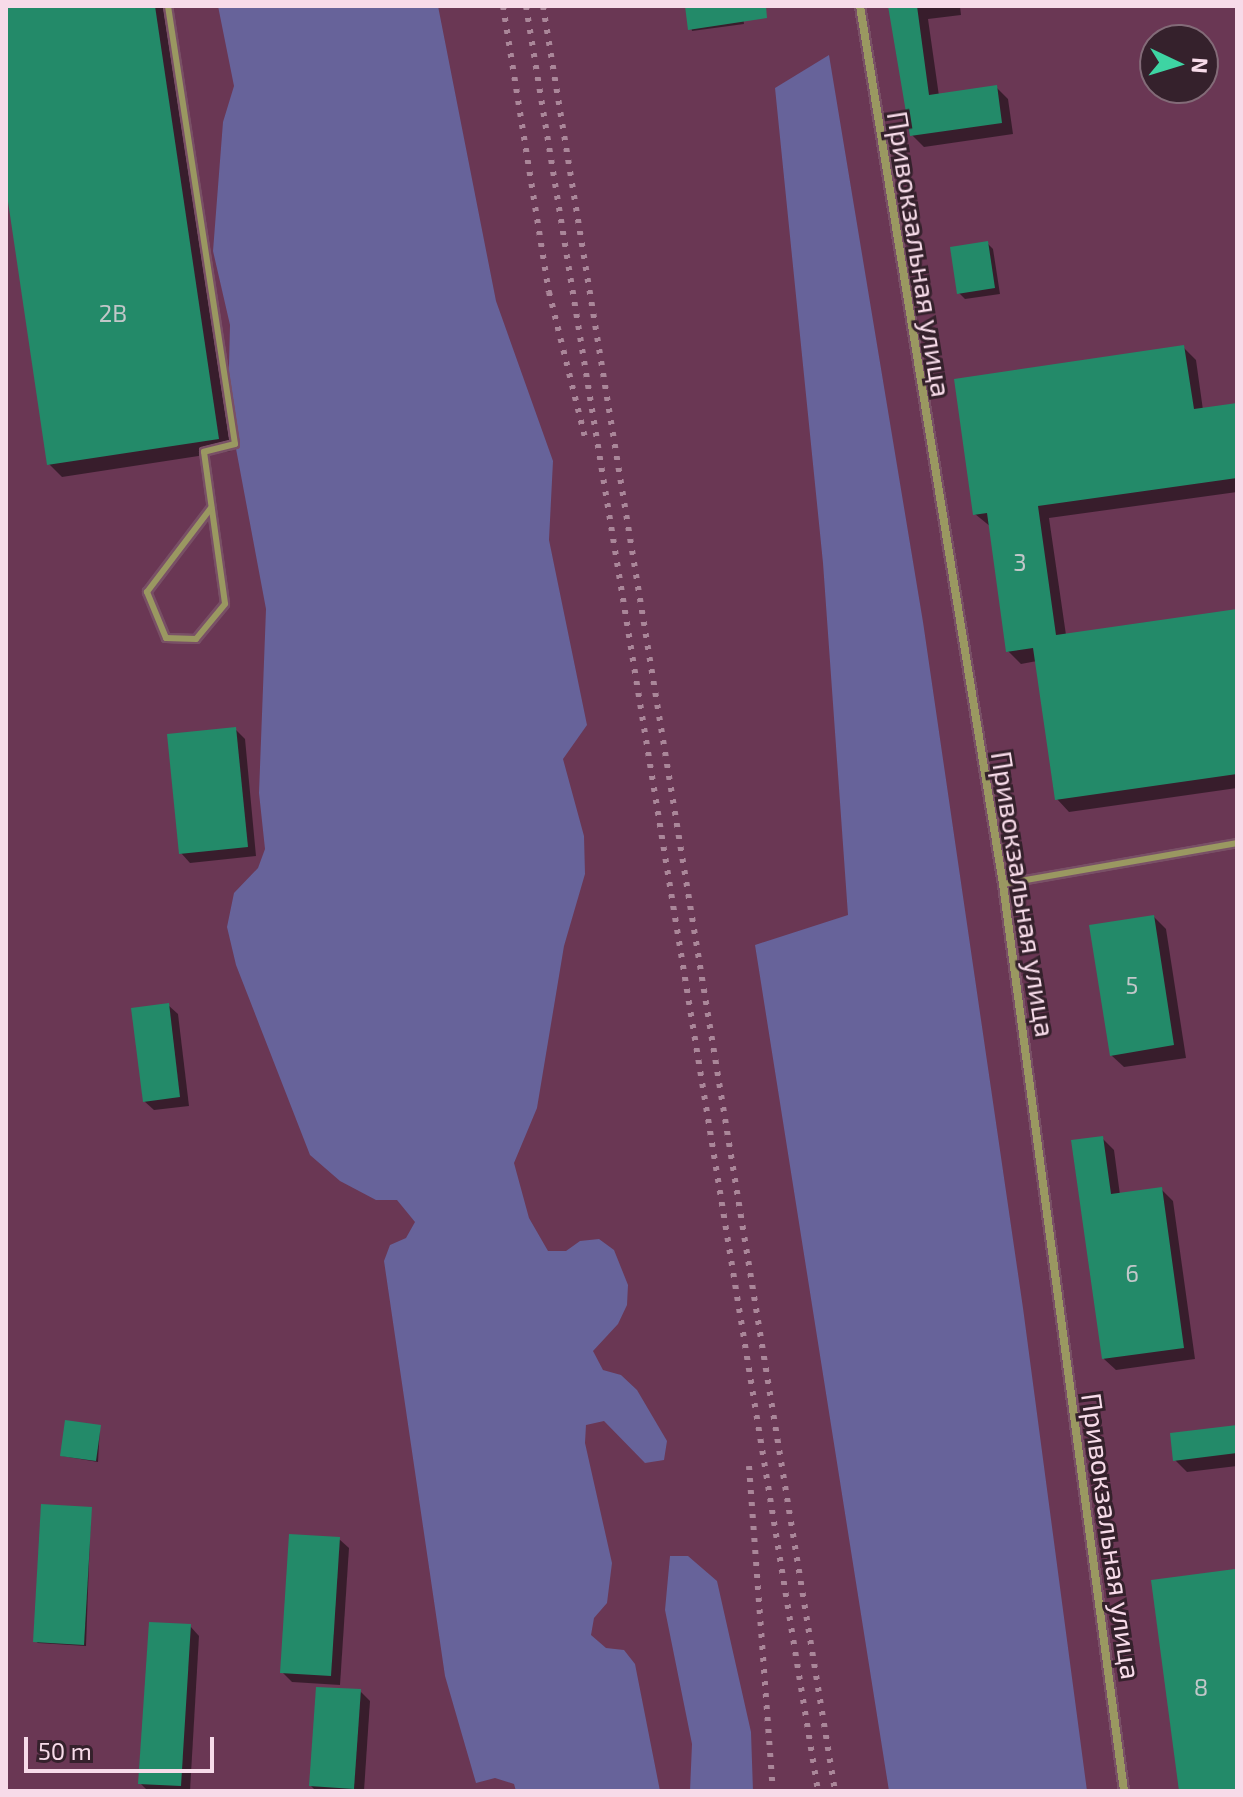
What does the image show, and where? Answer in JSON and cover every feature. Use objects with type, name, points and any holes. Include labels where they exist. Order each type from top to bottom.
[{"type":"street","name":"Привокзальная улица","points":[[860,6],[1003,884],[1124,1791]]},
{"type":"lane","points":[[168,6],[235,444],[204,452],[225,604],[196,639],[166,638],[147,592],[211,508]]},
{"type":"lane","points":[[1003,884],[1237,843]]},
{"type":"shaded area","points":[[6,6],[1237,6],[1237,1791],[6,1791]]},
{"type":"shaded area","points":[[218,6],[438,6],[496,301],[553,461],[549,540],[587,725],[563,759],[584,836],[585,874],[564,946],[537,1108],[514,1163],[529,1218],[548,1251],[566,1251],[580,1241],[599,1239],[614,1250],[628,1285],[627,1305],[618,1324],[593,1351],[603,1370],[621,1375],[637,1390],[667,1441],[664,1460],[645,1463],[604,1421],[586,1425],[585,1443],[612,1563],[607,1603],[594,1618],[591,1635],[606,1648],[624,1650],[635,1664],[660,1791],[516,1791],[514,1784],[495,1778],[476,1783],[445,1676],[384,1261],[390,1245],[406,1238],[415,1222],[397,1200],[376,1200],[340,1181],[310,1155],[236,965],[227,927],[234,893],[258,868],[265,849],[259,793],[266,609],[228,406],[230,325],[213,251],[223,122],[234,86]]},
{"type":"shaded area","points":[[829,55],[923,622],[1023,1308],[1087,1791],[889,1791],[755,945],[848,915],[823,563],[775,88]]},
{"type":"shaded area","points":[[670,1556],[688,1556],[717,1581],[751,1732],[753,1791],[690,1791],[692,1744],[665,1610]]},
{"type":"building","points":[[6,6],[155,6],[219,439],[47,465],[6,188]]},
{"type":"building","points":[[685,6],[766,6],[767,18],[688,30]]},
{"type":"building","points":[[888,6],[917,6],[929,95],[997,85],[1002,123],[910,136]]},
{"type":"building","points":[[988,241],[995,288],[957,294],[950,247]]},
{"type":"building","points":[[1184,345],[1194,409],[1237,403],[1237,478],[1038,506],[1056,635],[1237,609],[1237,774],[1055,800],[1033,648],[1006,652],[987,513],[973,515],[954,379]]},
{"type":"building","points":[[236,727],[248,847],[179,854],[167,734]]},
{"type":"building","points":[[1154,915],[1174,1045],[1110,1056],[1089,925]]},
{"type":"building","points":[[169,1003],[180,1097],[143,1102],[131,1008]]},
{"type":"building","points":[[1103,1136],[1111,1194],[1162,1187],[1184,1348],[1102,1359],[1071,1140]]},
{"type":"building","points":[[65,1420],[101,1425],[96,1461],[60,1456]]},
{"type":"building","points":[[1237,1425],[1237,1453],[1173,1461],[1170,1433]]},
{"type":"building","points":[[41,1504],[92,1507],[84,1645],[33,1642]]},
{"type":"building","points":[[289,1534],[340,1537],[331,1676],[280,1673]]},
{"type":"building","points":[[1235,1569],[1237,1791],[1179,1791],[1151,1580]]},
{"type":"building","points":[[149,1622],[191,1624],[181,1786],[138,1784]]},
{"type":"building","points":[[316,1687],[361,1689],[354,1789],[309,1786]]},
{"type":"railway","points":[[503,6],[549,292],[585,438]]},
{"type":"railway","points":[[526,6],[818,1791]]},
{"type":"railway","points":[[543,6],[835,1791]]},
{"type":"railway","points":[[749,1466],[773,1791]]}]
